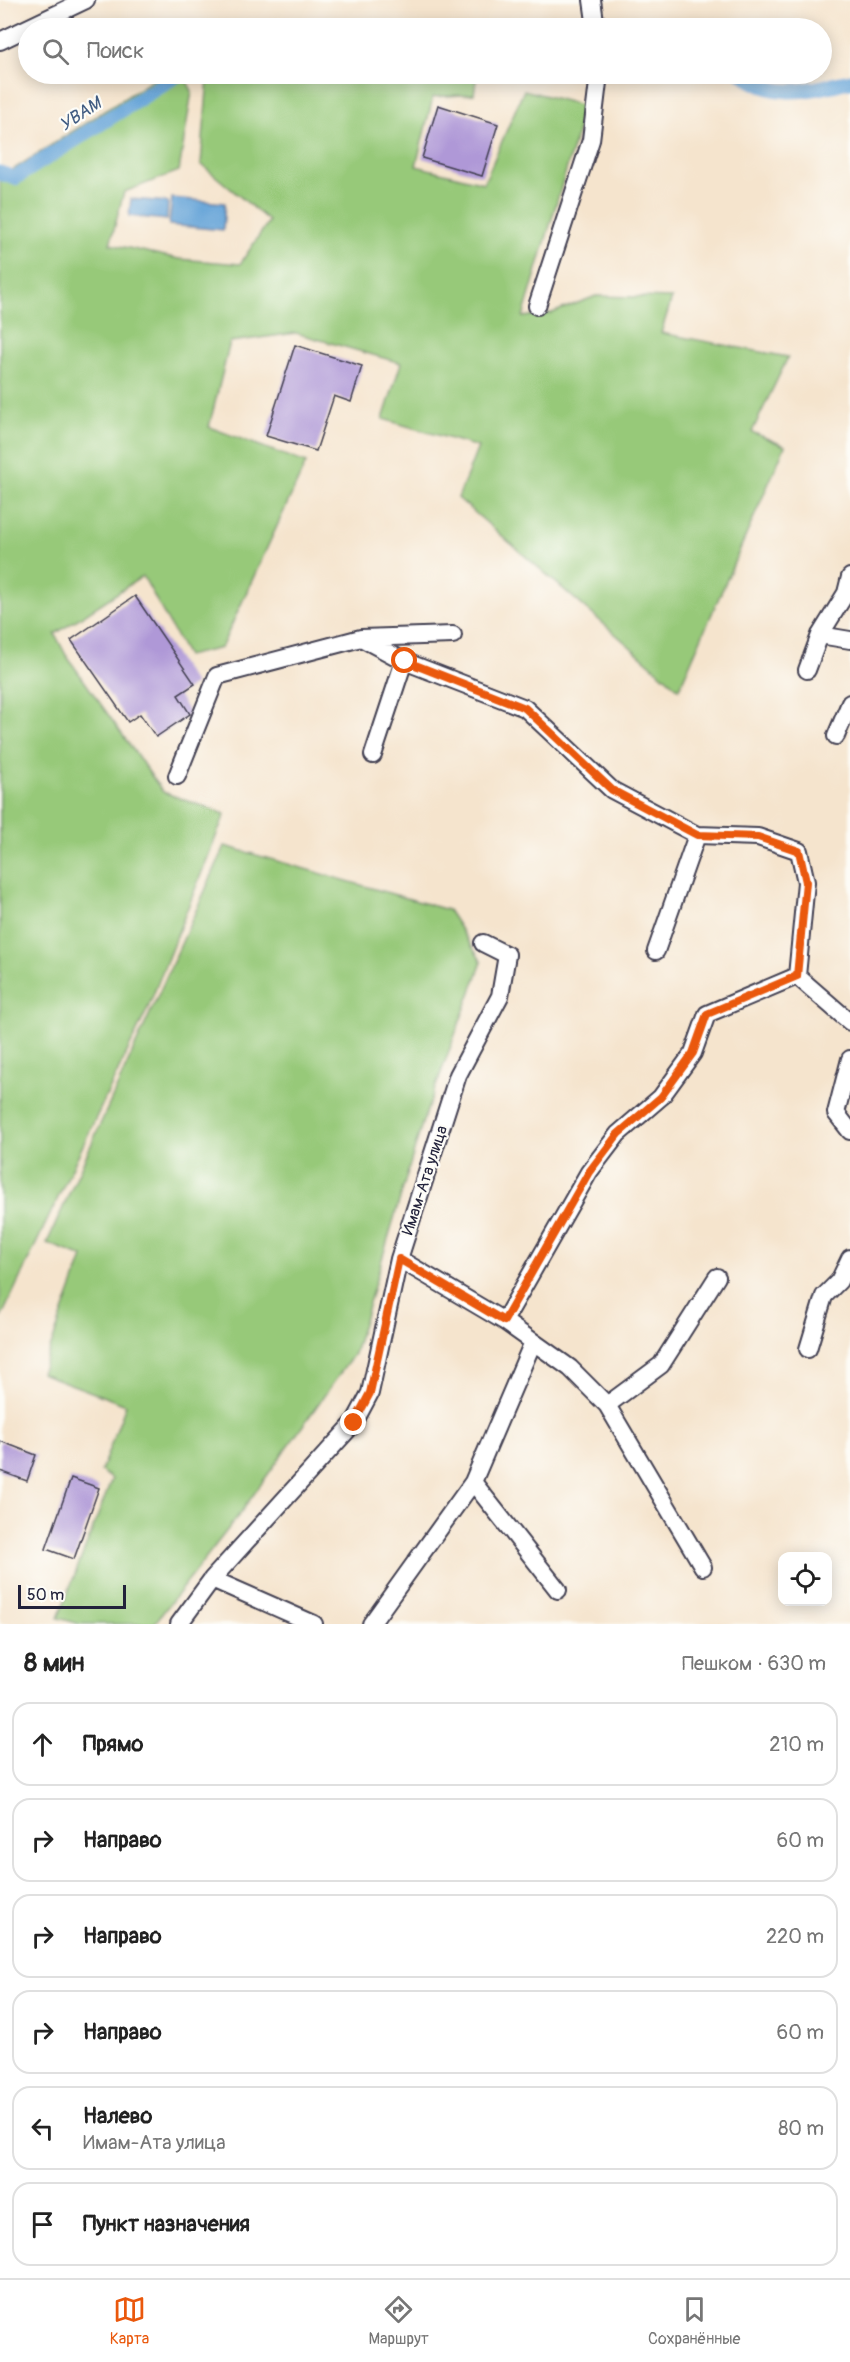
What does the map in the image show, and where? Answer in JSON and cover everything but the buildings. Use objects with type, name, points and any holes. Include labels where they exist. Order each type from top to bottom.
[{"type":"street","points":[[48,18],[86,0]]},
{"type":"street","points":[[592,0],[595,18]]},
{"type":"street","points":[[0,41],[18,32]]},
{"type":"street","points":[[537,306],[591,140],[598,84]]},
{"type":"street","points":[[807,670],[820,635],[846,593],[850,577]]},
{"type":"street","points":[[177,776],[216,676],[361,638],[453,635]]},
{"type":"street","points":[[820,635],[850,640]]},
{"type":"street","points":[[361,638],[405,661],[525,708],[612,790],[697,835],[758,837],[799,851],[806,882],[797,976]]},
{"type":"street","points":[[373,755],[405,661]]},
{"type":"street","points":[[837,736],[850,703]]},
{"type":"street","points":[[656,951],[697,835]]},
{"type":"street","name":"Имам-Ата улица","points":[[179,1624],[212,1579],[354,1423],[370,1393],[399,1259],[458,1075],[500,996],[507,955],[483,943]]},
{"type":"street","points":[[797,976],[850,1022]]},
{"type":"street","points":[[504,1321],[589,1172],[618,1134],[661,1097],[693,1053],[707,1014],[797,976]]},
{"type":"street","points":[[850,1059],[836,1113],[850,1131]]},
{"type":"street","points":[[808,1349],[824,1296],[839,1281],[850,1258]]},
{"type":"street","points":[[399,1259],[504,1321],[570,1368],[608,1406],[703,1567]]},
{"type":"street","points":[[608,1406],[661,1365],[717,1277]]},
{"type":"street","points":[[371,1624],[472,1482],[532,1342]]},
{"type":"street","points":[[472,1482],[558,1590]]},
{"type":"street","points":[[212,1579],[314,1624]]},
{"type":"green space","points":[[146,84],[188,84],[192,91],[179,171],[124,192],[110,244],[179,259],[240,264],[269,221],[201,164],[208,84],[476,84],[474,94],[433,97],[416,166],[484,183],[524,90],[585,106],[523,317],[552,313],[596,296],[672,298],[661,333],[788,357],[752,432],[785,446],[679,689],[458,498],[478,447],[383,419],[401,363],[296,333],[230,342],[209,427],[306,463],[221,648],[187,656],[143,576],[55,634],[66,655],[163,792],[225,814],[148,1008],[0,1320],[0,178]]},
{"type":"green space","points":[[225,846],[448,910],[482,962],[422,1124],[354,1354],[239,1515],[154,1624],[80,1624],[58,1618],[112,1479],[101,1471],[126,1405],[41,1373],[83,1257],[47,1243]]},
{"type":"water","points":[[172,198],[225,203],[223,230],[169,225]]},
{"type":"water","points":[[131,199],[168,202],[167,220],[129,216]]},
{"type":"waterway","name":"УВАМ","points":[[759,84],[782,91],[795,91],[850,81]]},
{"type":"waterway","name":"УВАМ","points":[[0,173],[15,178],[163,84]]},
{"type":"route","points":[[354,1423],[370,1393],[399,1259],[504,1321],[589,1172],[618,1134],[661,1097],[693,1053],[707,1014],[797,976],[806,882],[799,851],[758,837],[697,835],[612,790],[525,708],[405,661]]}]
